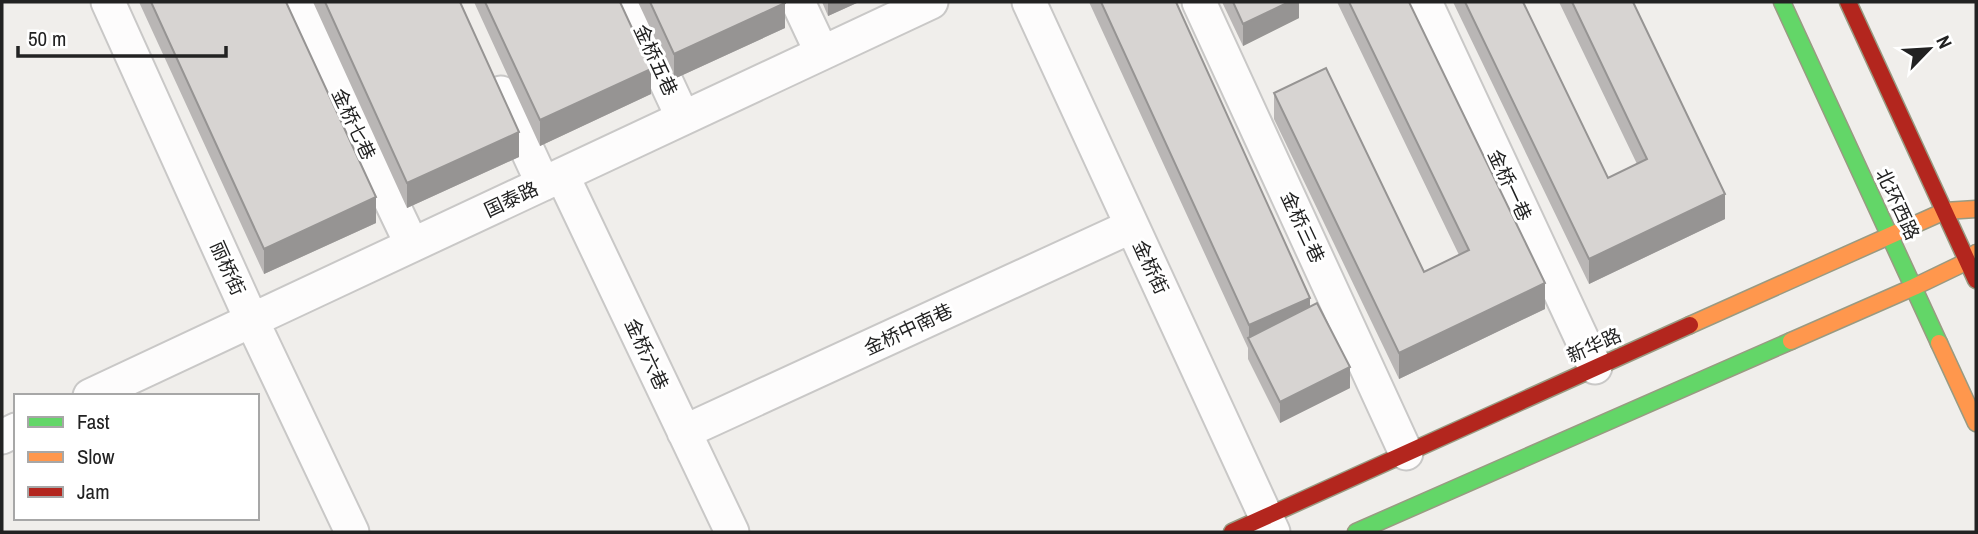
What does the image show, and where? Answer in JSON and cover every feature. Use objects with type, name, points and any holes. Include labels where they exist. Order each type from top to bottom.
[{"type":"street","name":"丽桥街","points":[[108,2],[252,321],[352,532]]},
{"type":"street","name":"金桥七巷","points":[[296,2],[412,245]]},
{"type":"street","name":"金桥五巷","points":[[629,2],[683,118]]},
{"type":"street","points":[[798,2],[822,53]]},
{"type":"street","name":"国泰路","points":[[94,394],[931,2]]},
{"type":"street","name":"金桥街","points":[[1029,2],[1270,524]]},
{"type":"street","name":"金桥三巷","points":[[1199,2],[1406,453]]},
{"type":"street","name":"金桥一巷","points":[[1425,2],[1595,368]]},
{"type":"street","name":"北环西路","points":[[1782,2],[1976,423]]},
{"type":"street","name":"北环西路","points":[[1848,2],[1945,211],[1972,257],[1976,280]]},
{"type":"street","name":"金桥六巷","points":[[487,62],[684,432],[732,532]]},
{"type":"street","name":"新华路","points":[[1232,532],[1270,524],[1406,453],[1945,211],[1976,209]]},
{"type":"street","name":"金桥中南巷","points":[[684,432],[1132,226]]},
{"type":"street","points":[[1356,532],[1914,287],[1972,257]]},
{"type":"building","points":[[151,2],[286,2],[376,197],[264,249]]},
{"type":"building","points":[[325,2],[460,2],[519,132],[407,183]]},
{"type":"building","points":[[485,2],[620,2],[651,69],[540,120]]},
{"type":"building","points":[[650,2],[785,2],[785,3],[674,54]]},
{"type":"building","points":[[1101,2],[1176,2],[1310,298],[1249,325]]},
{"type":"building","points":[[1233,2],[1289,2],[1243,24]]},
{"type":"building","points":[[1349,2],[1409,2],[1545,283],[1399,353],[1274,93],[1326,68],[1424,272],[1469,250]]},
{"type":"building","points":[[1465,2],[1523,2],[1608,178],[1647,159],[1572,2],[1633,2],[1725,194],[1589,259]]},
{"type":"building","points":[[1317,303],[1350,367],[1280,402],[1248,338]]},
{"type":"traffic: fast","points":[[1782,2],[1939,343]]},
{"type":"traffic: fast","points":[[1356,532],[1791,341]]},
{"type":"traffic: slow","points":[[1690,325],[1945,211],[1976,209]]},
{"type":"traffic: slow","points":[[1791,341],[1914,287],[1968,261],[1976,253]]},
{"type":"traffic: slow","points":[[1939,343],[1976,423]]},
{"type":"traffic: jam","points":[[1848,2],[1976,280]]},
{"type":"traffic: jam","points":[[1232,532],[1690,325]]}]
